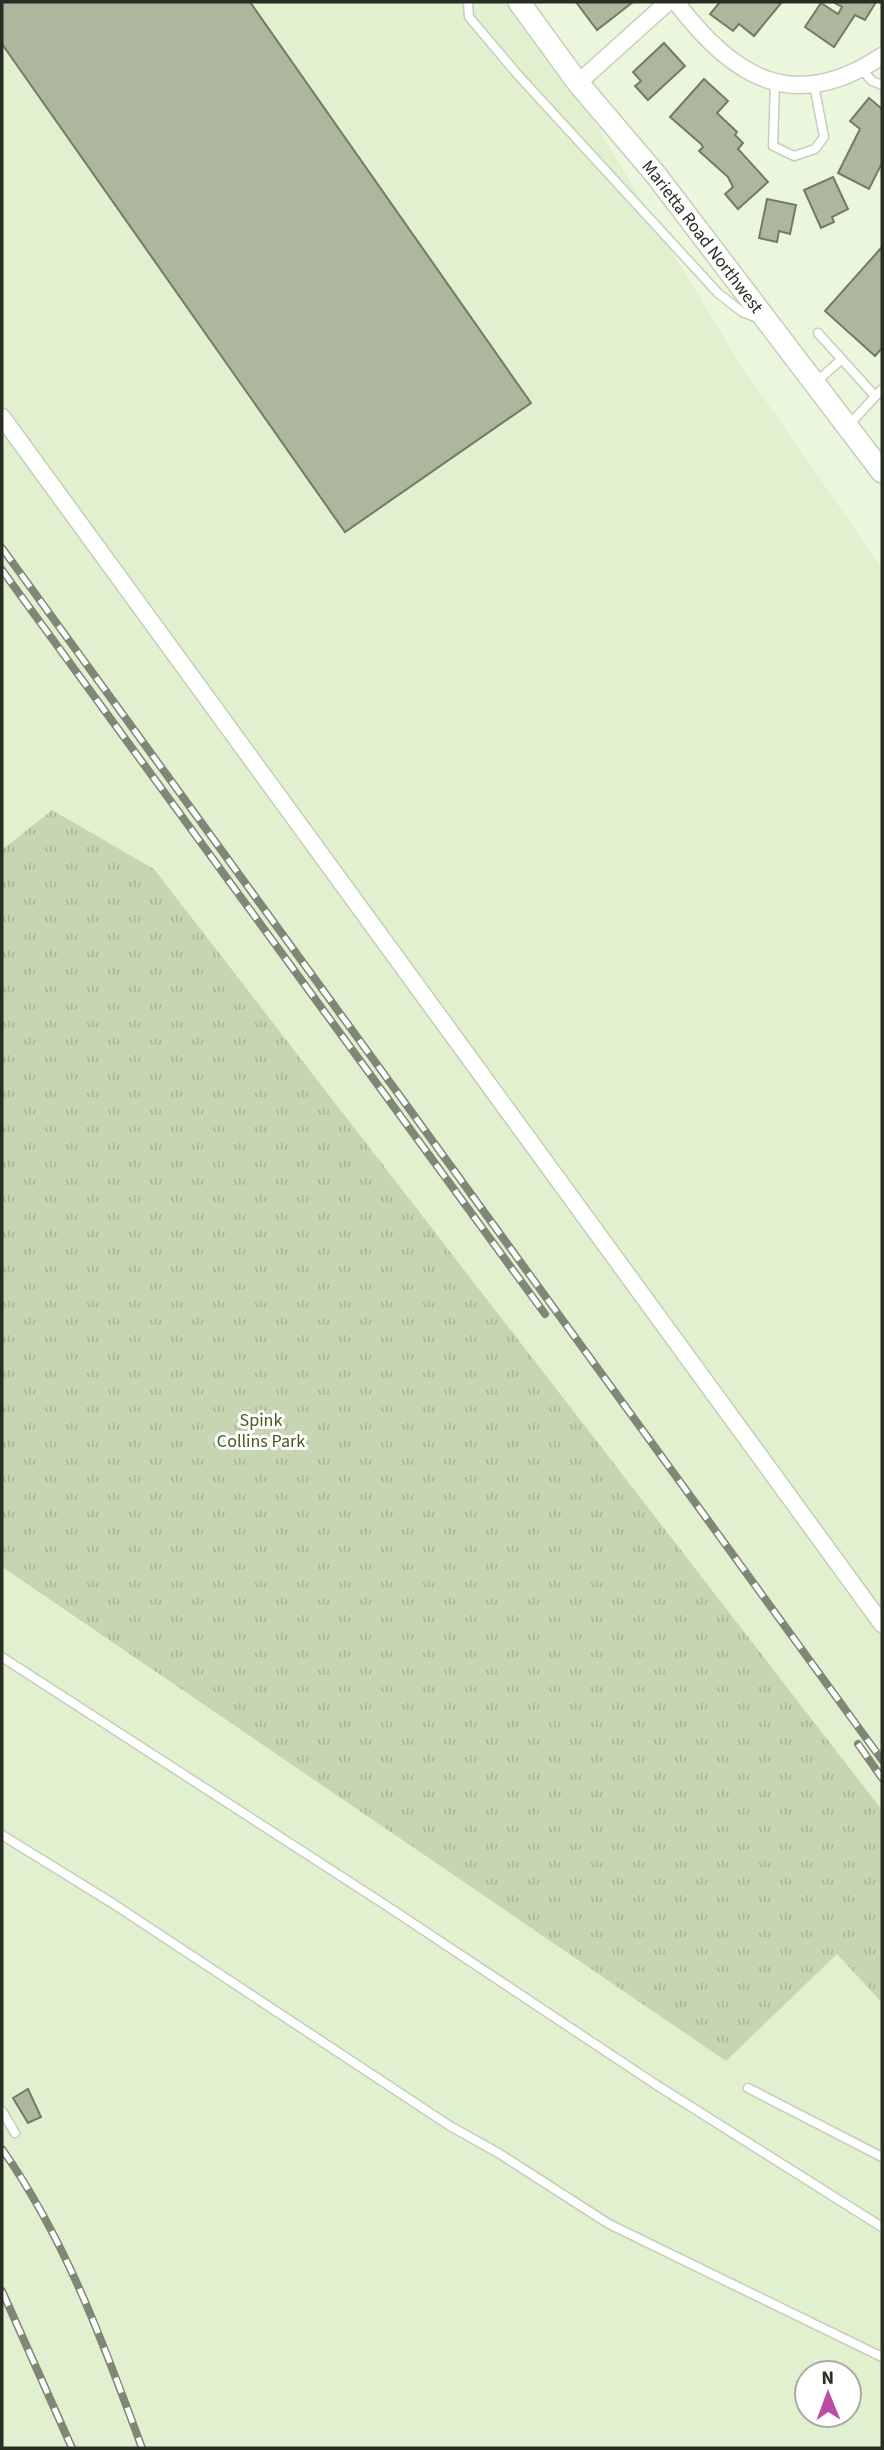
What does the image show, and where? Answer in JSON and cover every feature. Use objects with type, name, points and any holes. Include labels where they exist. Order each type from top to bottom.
[{"type":"main road","name":"Marietta Road Northwest","points":[[519,2],[578,83],[656,176],[882,472]]},
{"type":"street","points":[[578,83],[668,2]]},
{"type":"street","points":[[676,2],[700,33],[727,59],[748,73],[775,83],[801,87],[814,85],[862,70],[882,57]]},
{"type":"street","points":[[2,416],[882,1624]]},
{"type":"lane","points":[[468,2],[469,17],[518,75],[718,293],[742,312],[768,322]]},
{"type":"lane","points":[[862,70],[872,82],[882,85]]},
{"type":"lane","points":[[775,83],[773,146],[794,156],[815,149],[824,137],[814,85]]},
{"type":"lane","points":[[817,333],[842,359],[880,391],[847,427]]},
{"type":"lane","points":[[814,384],[842,359]]},
{"type":"lane","points":[[2,1657],[365,1891],[655,2084],[882,2227]]},
{"type":"lane","points":[[2,1835],[112,1903],[450,2126],[500,2154],[609,2224],[882,2357]]},
{"type":"lane","points":[[748,2088],[882,2157]]},
{"type":"lane","points":[[2,2111],[15,2133]]},
{"type":"shaded area","points":[[2,2],[522,2],[738,361],[882,568],[882,1810],[154,869],[52,810],[2,850]]},
{"type":"shaded area","points":[[2,1568],[725,2060],[837,1954],[882,2003],[882,2448],[2,2448]]},
{"type":"green space","name":"Spink Collins Park","points":[[52,810],[154,869],[882,1810],[882,2003],[837,1954],[726,2061],[2,1567],[2,850]]},
{"type":"building","points":[[2,2],[250,2],[531,403],[345,532],[2,44]]},
{"type":"building","points":[[576,2],[633,2],[597,30]]},
{"type":"building","points":[[720,2],[782,2],[754,36],[739,24],[733,31],[710,14]]},
{"type":"building","points":[[833,2],[876,2],[865,20],[855,15],[834,47],[805,27],[821,3],[838,14],[842,7]]},
{"type":"building","points":[[664,43],[685,66],[648,100],[635,86],[641,81],[633,72]]},
{"type":"building","points":[[704,79],[728,101],[717,113],[737,132],[735,135],[743,143],[738,149],[768,182],[738,209],[725,194],[733,187],[728,177],[699,151],[703,147],[701,144],[670,117]]},
{"type":"building","points":[[869,98],[882,109],[882,163],[869,189],[838,173],[860,129],[850,121]]},
{"type":"building","points":[[833,177],[848,209],[832,217],[834,222],[821,228],[804,190]]},
{"type":"building","points":[[767,199],[796,205],[790,234],[779,231],[777,242],[759,238]]},
{"type":"building","points":[[882,247],[882,348],[875,356],[825,311]]},
{"type":"building","points":[[28,2089],[41,2117],[28,2123],[13,2098]]},
{"type":"railway","points":[[2,548],[882,1760]]},
{"type":"railway","points":[[2,570],[545,1314]]},
{"type":"railway","points":[[858,1744],[882,1778]]},
{"type":"railway","points":[[2,2149],[46,2220],[82,2294],[142,2448]]},
{"type":"railway","points":[[2,2291],[72,2448]]}]
